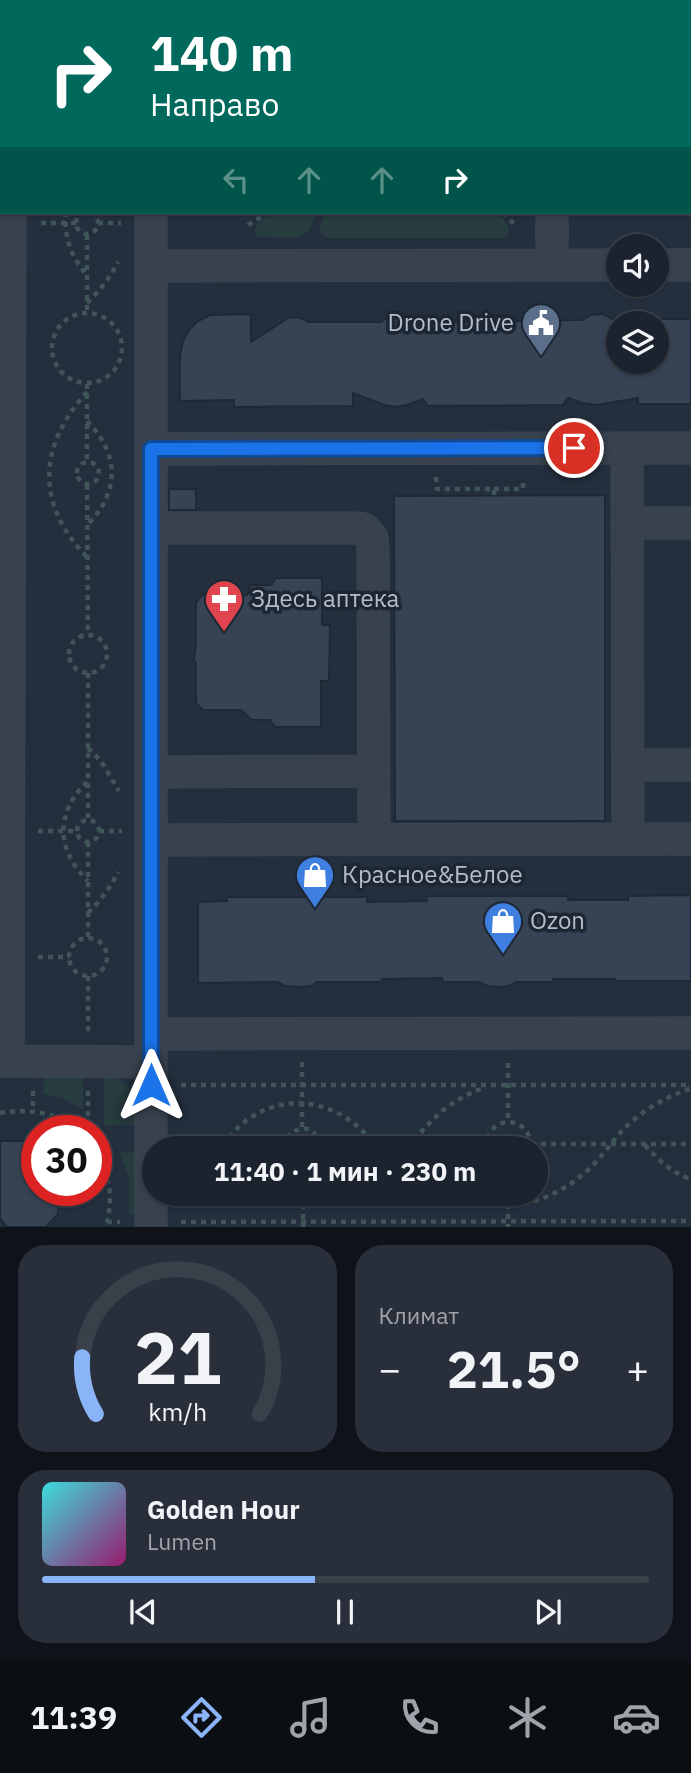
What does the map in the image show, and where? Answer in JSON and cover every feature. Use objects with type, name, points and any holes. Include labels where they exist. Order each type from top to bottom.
[{"type":"street","points":[[151,214],[151,772],[134,837],[151,1060],[151,1225]]},
{"type":"street","points":[[552,214],[552,245]]},
{"type":"street","points":[[21,218],[5,267],[4,1062],[151,1060],[302,1034],[691,1033]]},
{"type":"street","points":[[151,265],[606,265]]},
{"type":"street","points":[[669,265],[691,265]]},
{"type":"street","points":[[151,449],[691,447]]},
{"type":"street","points":[[627,448],[628,839]]},
{"type":"street","points":[[627,523],[691,523]]},
{"type":"street","points":[[151,528],[354,528],[364,530],[372,538],[374,840]]},
{"type":"street","points":[[628,765],[691,765]]},
{"type":"street","points":[[151,772],[374,771]]},
{"type":"street","points":[[134,837],[374,840],[691,839]]},
{"type":"path","points":[[66,214],[66,238],[78,264],[87,275]]},
{"type":"path","points":[[81,214],[76,220],[76,227],[87,234],[98,227],[94,214]]},
{"type":"path","points":[[248,225],[266,214]]},
{"type":"path","points":[[506,214],[516,227]]},
{"type":"path","points":[[21,218],[76,223]]},
{"type":"path","points":[[98,223],[125,223],[125,232]]},
{"type":"path","points":[[87,234],[87,313]]},
{"type":"path","points":[[87,303],[111,275],[119,259]]},
{"type":"path","points":[[87,313],[110,322],[118,331],[122,354],[118,366],[110,375],[87,383],[75,381],[57,366],[53,342],[57,331],[65,322],[87,313]]},
{"type":"path","points":[[87,383],[87,462]]},
{"type":"path","points":[[87,392],[61,426],[50,468],[50,488],[62,527],[88,558]]},
{"type":"path","points":[[87,421],[106,444],[112,473],[106,501],[88,524]]},
{"type":"path","points":[[87,462],[94,464],[98,473],[94,482],[87,485],[77,477],[81,464],[87,462]]},
{"type":"path","points":[[98,473],[112,473]]},
{"type":"path","points":[[437,489],[523,489],[523,482],[513,482]]},
{"type":"path","points":[[87,485],[88,634]]},
{"type":"path","points":[[494,489],[494,495]]},
{"type":"path","points":[[88,634],[103,641],[107,658],[103,666],[88,673],[73,666],[69,649],[80,636],[88,634]]},
{"type":"path","points":[[88,673],[88,819]]},
{"type":"path","points":[[88,748],[102,761],[120,794]]},
{"type":"path","points":[[88,781],[70,803],[64,817],[63,831],[64,846],[70,859],[88,881]]},
{"type":"path","points":[[88,819],[95,821],[99,834],[95,840],[88,842],[82,840],[78,834],[78,827],[82,821],[88,819]]},
{"type":"path","points":[[126,822],[134,837]]},
{"type":"path","points":[[34,831],[78,831]]},
{"type":"path","points":[[99,831],[134,837]]},
{"type":"path","points":[[88,842],[88,937]]},
{"type":"path","points":[[88,913],[102,900],[120,868]]},
{"type":"path","points":[[88,937],[97,939],[104,945],[107,961],[104,969],[88,976],[73,969],[69,952],[80,939],[88,937]]},
{"type":"path","points":[[34,957],[69,957]]},
{"type":"path","points":[[88,976],[88,1032]]},
{"type":"path","points":[[302,1034],[302,1128]]},
{"type":"path","points":[[508,1034],[508,1122]]},
{"type":"path","points":[[151,1060],[302,1086],[691,1087]]},
{"type":"path","points":[[418,1136],[435,1116],[449,1105],[469,1093],[491,1086]]},
{"type":"path","points":[[548,1195],[559,1191],[595,1163],[629,1123],[653,1106],[691,1087]]},
{"type":"path","points":[[88,1090],[88,1115]]},
{"type":"path","points":[[230,1136],[249,1118],[266,1110],[284,1104],[302,1103],[320,1105],[336,1111],[351,1119],[369,1136]]},
{"type":"path","points":[[0,1113],[19,1111],[48,1115]]},
{"type":"path","points":[[488,1136],[499,1124],[508,1122],[518,1124],[529,1136]]},
{"type":"path","points":[[288,1136],[294,1130],[302,1128],[311,1130],[317,1136]]},
{"type":"path","points":[[645,1144],[656,1158],[670,1169],[691,1179]]},
{"type":"path","points":[[548,1146],[691,1144]]},
{"type":"path","points":[[110,1206],[106,1225],[691,1221]]},
{"type":"path","points":[[303,1206],[303,1224]]},
{"type":"path","points":[[508,1206],[508,1224]]},
{"type":"green space","points":[[272,214],[317,214],[308,231],[298,238],[258,237],[255,234],[256,226]]},
{"type":"green space","points":[[326,214],[500,214],[509,231],[505,238],[328,238],[321,233],[321,223]]},
{"type":"green space","points":[[83,1074],[83,1110],[62,1098],[43,1094],[44,1075]]},
{"type":"green space","points":[[104,1075],[128,1086],[135,1098],[138,1125],[112,1126],[112,1115],[104,1115]]},
{"type":"green space","points":[[137,1151],[138,1215],[129,1215],[129,1179],[119,1152]]},
{"type":"building","points":[[251,314],[251,342],[288,318],[299,317],[309,322],[381,322],[388,317],[399,316],[407,322],[483,321],[490,316],[502,315],[511,321],[582,320],[591,315],[603,314],[606,316],[606,374],[669,374],[669,319],[691,319],[691,404],[638,404],[638,398],[597,405],[568,398],[563,405],[428,406],[423,399],[397,407],[353,393],[353,406],[234,407],[234,400],[180,401],[180,356],[183,341],[198,321],[210,315]]},
{"type":"building","points":[[169,489],[196,489],[196,510],[169,510]]},
{"type":"building","points":[[605,495],[605,821],[395,821],[394,496]]},
{"type":"building","points":[[276,578],[322,578],[322,625],[330,625],[329,681],[321,681],[321,727],[275,727],[270,720],[252,720],[241,710],[203,710],[196,703],[196,602],[203,594],[247,595],[251,585],[271,585]]},
{"type":"building","points":[[691,895],[691,981],[553,979],[553,982],[517,982],[499,987],[478,982],[443,982],[442,978],[317,982],[311,986],[299,987],[285,986],[277,982],[198,983],[198,902],[227,901],[227,897],[367,897],[367,902],[427,901],[427,896],[568,896],[568,900],[628,900],[628,896]]},
{"type":"building","points":[[0,1141],[21,1141],[21,1206],[58,1206],[58,1214],[46,1227],[7,1227],[0,1219]]},
{"type":"place","name":"Drone Drive","points":[[541,357]]},
{"type":"place","name":"Здесь аптека","points":[[224,633]]},
{"type":"place","name":"Красное&Белое","points":[[315,909]]},
{"type":"place","name":"Ozon","points":[[503,955]]},
{"type":"route","points":[[151,1085],[151,449],[574,448]]}]
